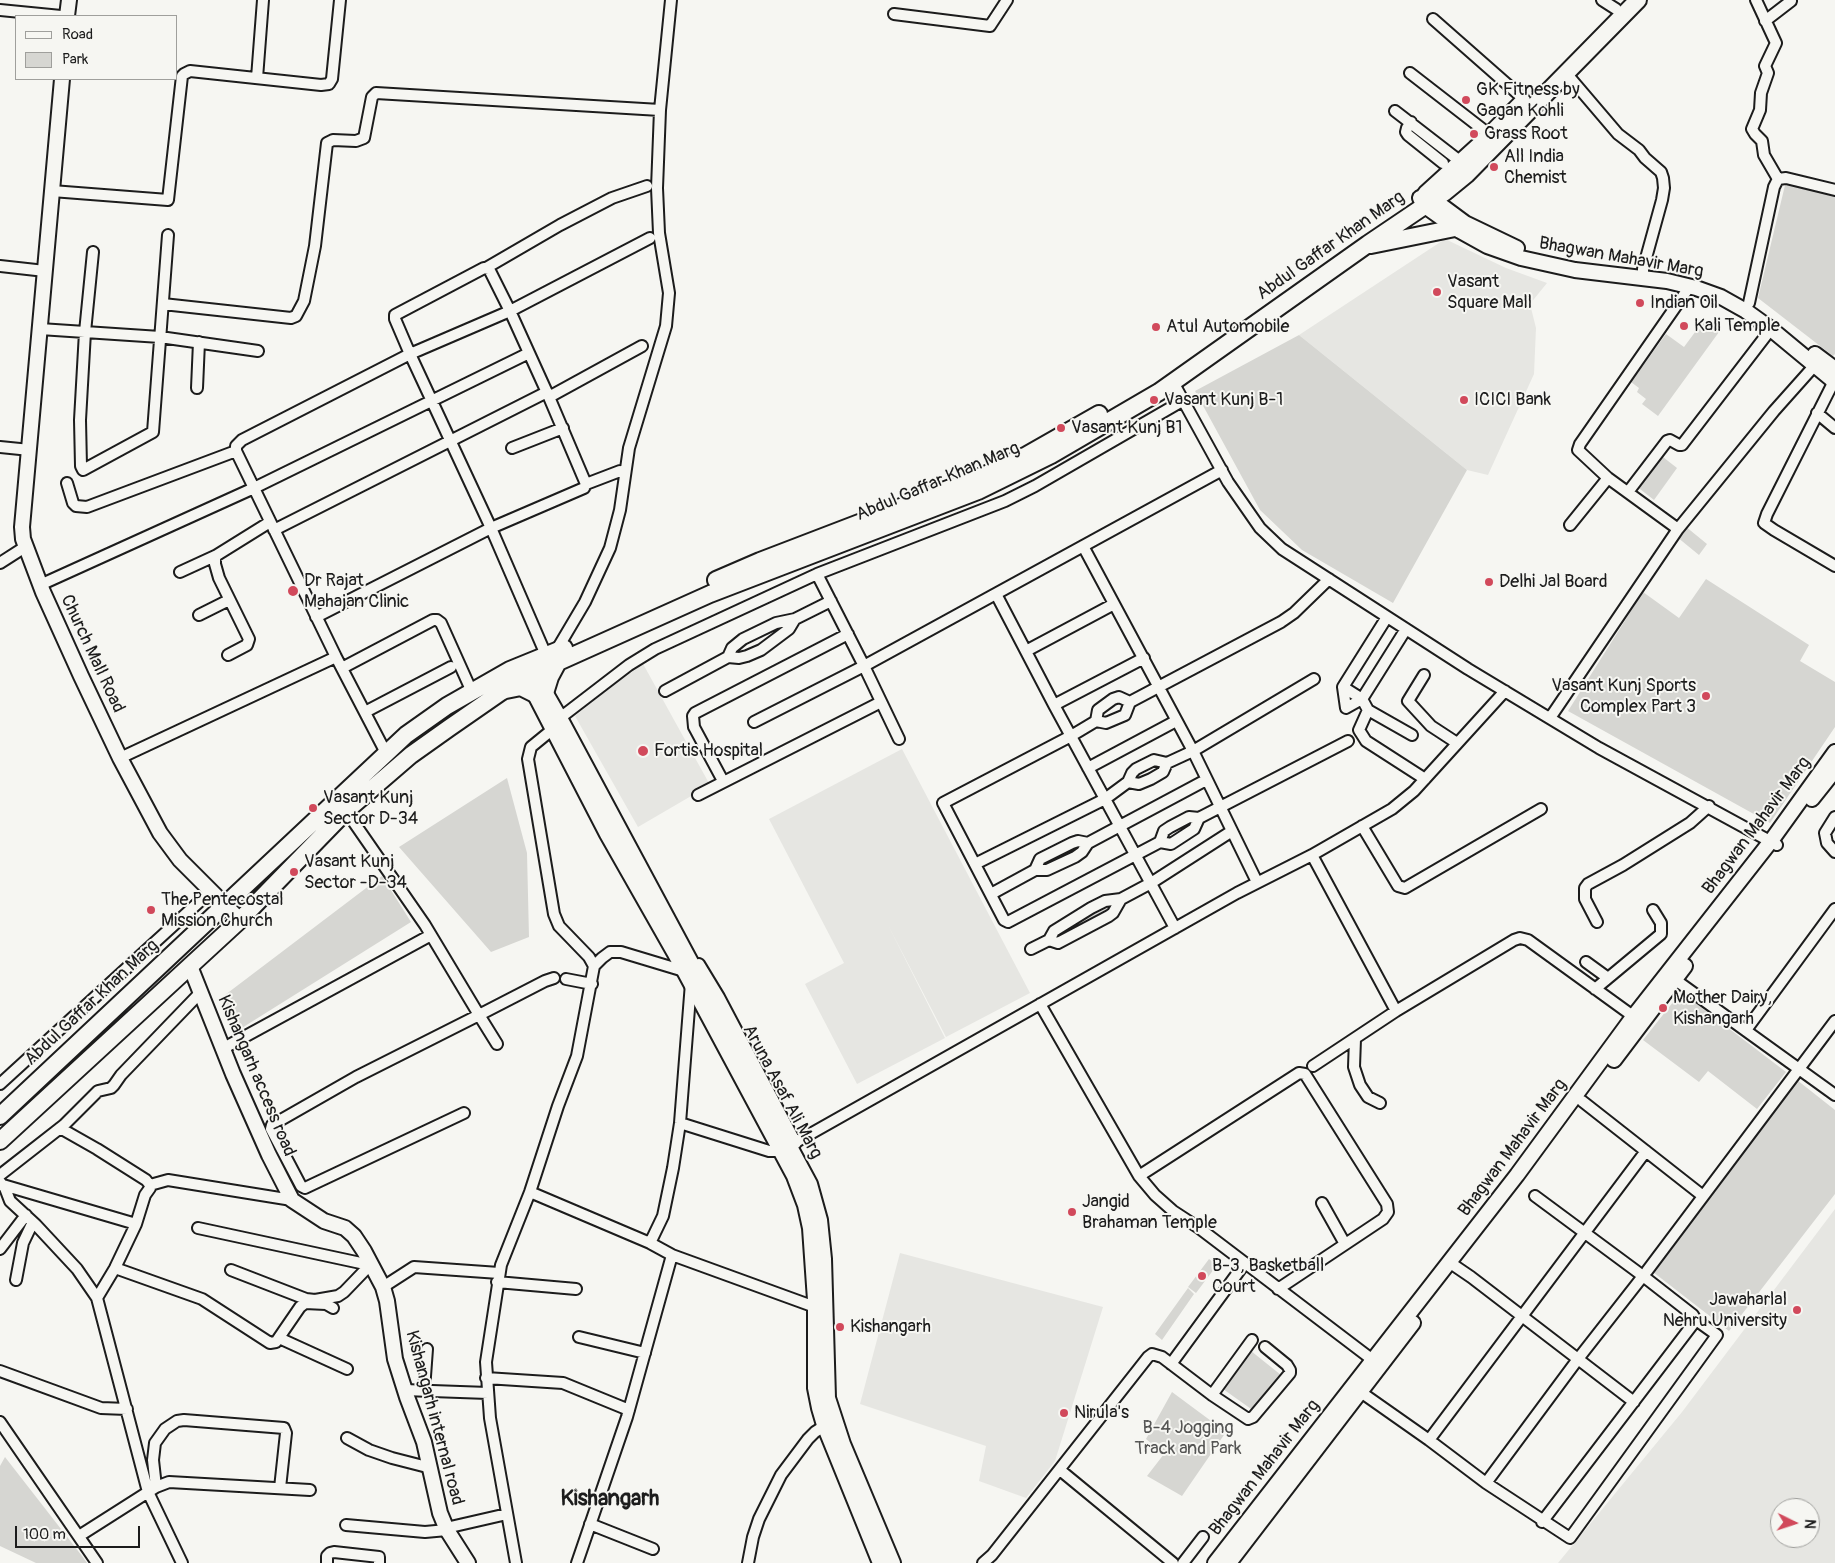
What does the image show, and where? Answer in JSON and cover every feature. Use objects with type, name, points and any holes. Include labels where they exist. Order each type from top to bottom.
[{"type":"main road","name":"Abdul Gaffar Khan Marg","points":[[553,656],[760,561],[955,487],[1022,458],[1165,376],[1312,271],[1475,168],[1638,0]]},
{"type":"main road","name":"Abdul Gaffar Khan Marg","points":[[553,656],[996,483],[1077,440],[1173,382],[1364,247],[1427,199],[1461,162],[1525,100],[1614,3]]},
{"type":"main road","points":[[1364,247],[1455,228]]},
{"type":"main road","points":[[0,1141],[28,1117],[117,1031],[240,920],[346,811],[411,755],[501,692],[523,669],[553,656]]},
{"type":"main road","points":[[501,692],[521,687],[540,693],[550,677],[553,656]]},
{"type":"main road","name":"Abdul Gaffar Khan Marg","points":[[0,1116],[386,753],[431,717],[472,692],[523,669]]},
{"type":"street","points":[[67,15],[69,0]]},
{"type":"street","points":[[257,78],[262,0]]},
{"type":"street","points":[[52,191],[168,200],[182,76],[190,72],[321,85],[329,84],[332,79],[340,0]]},
{"type":"street","points":[[647,186],[612,198],[486,268],[395,315],[410,354],[491,528],[532,624],[553,656],[589,593],[610,548],[620,510],[629,448],[666,326],[669,293],[659,233],[657,199],[660,110],[671,0]]},
{"type":"street","points":[[894,14],[990,26],[1008,0]]},
{"type":"street","points":[[1756,0],[1776,43],[1765,66],[1768,73],[1761,95],[1760,110],[1752,129],[1762,141],[1764,155],[1778,178]]},
{"type":"street","points":[[1765,21],[1791,1]]},
{"type":"street","points":[[0,10],[51,15]]},
{"type":"street","points":[[1433,19],[1525,100]]},
{"type":"street","points":[[1410,72],[1490,135]]},
{"type":"street","points":[[1566,73],[1618,134],[1639,150],[1661,172],[1664,178],[1662,200],[1643,273]]},
{"type":"street","name":"Church Mall Road","points":[[62,80],[22,527],[25,547],[40,585],[142,802],[170,848],[240,920]]},
{"type":"street","points":[[163,304],[291,318],[296,316],[304,301],[315,246],[327,143],[333,140],[356,142],[364,138],[372,97],[376,94],[660,110]]},
{"type":"street","points":[[1395,111],[1461,162]]},
{"type":"street","points":[[1410,122],[1406,132],[1408,135],[1443,163]]},
{"type":"street","points":[[1778,178],[1786,178],[1835,190]]},
{"type":"street","points":[[1749,303],[1774,187],[1778,178]]},
{"type":"street","name":"Bhagwan Mahavir Marg","points":[[1427,199],[1455,228],[1488,246],[1527,260],[1575,270],[1643,273],[1690,286],[1729,301],[1771,329],[1815,365],[1834,377]]},
{"type":"street","name":"Bhagwan Mahavir Marg","points":[[1427,199],[1465,223],[1514,247],[1546,256],[1700,281],[1734,294],[1749,303],[1834,377]]},
{"type":"street","points":[[94,252],[85,332],[80,420],[80,466],[83,470],[153,432],[168,235]]},
{"type":"street","points":[[386,753],[316,617],[236,451],[236,446],[242,440],[410,354],[510,311],[650,238]]},
{"type":"street","points":[[0,266],[45,271]]},
{"type":"street","points":[[486,268],[490,270],[510,311],[586,484]]},
{"type":"street","points":[[1678,530],[1608,478],[1579,452],[1578,446],[1690,286]]},
{"type":"street","points":[[40,329],[160,337],[258,351]]},
{"type":"street","points":[[1628,492],[1667,441],[1670,440],[1679,446],[1682,445],[1771,329]]},
{"type":"street","points":[[196,388],[199,342]]},
{"type":"street","points":[[180,572],[272,526],[548,395],[642,346]]},
{"type":"street","points":[[40,585],[254,488],[529,354]]},
{"type":"street","points":[[1550,718],[1678,530],[1774,412],[1815,365]]},
{"type":"street","points":[[1834,377],[1818,413],[1766,514],[1764,523],[1835,566]]},
{"type":"street","points":[[1173,382],[1222,470],[1260,528],[1282,549],[1406,629],[1599,748],[1709,806],[1774,843]]},
{"type":"street","points":[[516,1563],[492,1426],[486,1362],[498,1278],[507,1248],[530,1192],[558,1106],[580,1047],[594,966],[589,957],[558,926],[554,914],[528,759],[531,747],[557,723],[629,665],[655,649],[817,574],[1005,501],[1035,486],[1184,400]]},
{"type":"street","points":[[1818,413],[1835,428]]},
{"type":"street","points":[[512,448],[563,428]]},
{"type":"street","points":[[0,448],[30,450]]},
{"type":"street","points":[[67,483],[73,503],[76,506],[87,507],[236,451]]},
{"type":"street","points":[[754,722],[864,666],[1222,470]]},
{"type":"street","points":[[316,617],[491,528],[584,488],[586,484],[620,471]]},
{"type":"street","points":[[1570,525],[1608,478]]},
{"type":"street","points":[[1083,546],[1193,751],[1257,882]]},
{"type":"street","points":[[0,563],[25,547]]},
{"type":"street","points":[[217,555],[215,558],[217,570],[248,642],[228,655]]},
{"type":"street","points":[[817,574],[899,739]]},
{"type":"street","points":[[1329,579],[1294,614],[1130,702],[1127,711],[1119,718],[1106,724],[1096,721],[943,803],[1004,920],[1010,922],[1160,842],[1171,844],[1194,829],[1199,818],[1348,741]]},
{"type":"street","points":[[996,594],[1175,928]]},
{"type":"street","points":[[199,615],[229,600]]},
{"type":"street","points":[[728,657],[732,648],[743,639],[776,622],[795,619],[830,601]]},
{"type":"street","points":[[1026,652],[1114,604]]},
{"type":"street","points":[[1387,617],[1343,687],[1346,708],[1362,699],[1406,629]]},
{"type":"street","points":[[665,691],[728,657],[739,658],[761,650],[790,629],[795,619]]},
{"type":"street","points":[[342,668],[434,620],[438,620],[472,692]]},
{"type":"street","points":[[723,782],[694,727],[693,716],[695,713],[848,634]]},
{"type":"street","points":[[120,758],[336,657]]},
{"type":"street","points":[[1054,705],[1144,658]]},
{"type":"street","points":[[365,712],[451,667]]},
{"type":"street","name":"Aruna Asaf Ali Marg","points":[[523,669],[540,693],[557,723],[810,1184],[820,1220],[824,1259],[826,1375],[829,1423],[880,1563]]},
{"type":"street","points":[[1424,675],[1408,701],[1431,726],[1457,743]]},
{"type":"street","points":[[975,864],[1105,799],[1128,782],[1136,769],[1154,760],[1167,763],[1193,751],[1314,679]]},
{"type":"street","points":[[1343,687],[1362,699],[1368,710],[1412,735]]},
{"type":"street","points":[[680,1123],[769,1151],[789,1147],[1257,882],[1312,855],[1402,802],[1505,691]]},
{"type":"street","points":[[1096,721],[1098,710],[1113,699],[1119,697],[1130,702]]},
{"type":"street","points":[[698,795],[881,702]]},
{"type":"street","points":[[1368,710],[1359,730],[1366,741],[1425,779]]},
{"type":"street","points":[[1088,768],[1176,721]]},
{"type":"street","name":"Aruna Asaf Ali Marg","points":[[557,723],[607,834],[687,977],[789,1147],[794,1176],[805,1205],[812,1248],[815,1308],[815,1388],[819,1408],[829,1423],[893,1563]]},
{"type":"street","name":"Bhagwan Mahavir Marg","points":[[1774,843],[1835,752]]},
{"type":"street","points":[[1128,782],[1139,784],[1151,779],[1163,772],[1167,763]]},
{"type":"street","name":"Bhagwan Mahavir Marg","points":[[1453,1265],[1568,1107],[1672,977],[1774,843],[1835,770]]},
{"type":"street","points":[[991,894],[1035,870],[1047,870],[1067,861],[1082,852],[1088,843],[1206,780]]},
{"type":"street","points":[[1597,922],[1585,899],[1585,888],[1588,884],[1623,865],[1690,823],[1709,806]]},
{"type":"street","points":[[1362,826],[1398,886],[1405,888],[1541,809]]},
{"type":"street","points":[[346,811],[400,886],[497,1044]]},
{"type":"street","points":[[1160,842],[1160,836],[1166,829],[1190,817],[1199,818]]},
{"type":"street","points":[[1835,818],[1825,833],[1827,843],[1835,852]]},
{"type":"street","points":[[623,825],[662,902],[719,997],[789,1147]]},
{"type":"street","points":[[1031,949],[1049,940],[1054,930],[1091,908],[1105,901],[1122,899],[1232,831]]},
{"type":"street","points":[[1312,855],[1396,1011]]},
{"type":"street","points":[[0,1084],[95,995],[211,891]]},
{"type":"street","points":[[1049,940],[1058,943],[1109,916],[1122,899]]},
{"type":"street","points":[[1746,1030],[1835,909]]},
{"type":"street","points":[[1595,989],[1661,934],[1660,923],[1652,910]]},
{"type":"street","points":[[222,1049],[431,934]]},
{"type":"street","points":[[1313,1066],[1396,1011],[1520,938],[1528,940],[1638,1020]]},
{"type":"street","points":[[594,966],[610,952],[621,952],[687,977],[680,1123],[668,1197],[661,1222],[650,1243]]},
{"type":"street","points":[[1586,962],[1608,978]]},
{"type":"street","name":"Kishangarh access road","points":[[190,966],[222,1049],[269,1155],[292,1200]]},
{"type":"street","points":[[1672,977],[1835,1095]]},
{"type":"street","points":[[459,1115],[303,1188],[270,1126],[356,1077],[554,978]]},
{"type":"street","points":[[566,979],[592,984]]},
{"type":"street","points":[[1,1181],[98,1092],[111,1088],[121,1075],[200,994]]},
{"type":"street","points":[[1040,1004],[1139,1176],[1173,1211],[1199,1228],[1376,1363]]},
{"type":"street","name":"Bhagwan Mahavir Marg","points":[[1215,1563],[1231,1554],[1376,1363],[1582,1101],[1638,1020]]},
{"type":"street","points":[[1486,1483],[1835,1021]]},
{"type":"street","points":[[1355,1039],[1354,1067],[1360,1085],[1368,1097],[1380,1103]]},
{"type":"street","points":[[1139,1176],[1299,1073],[1304,1073],[1388,1208],[1388,1212],[1383,1219],[1278,1289]]},
{"type":"street","points":[[1582,1101],[1703,1196]]},
{"type":"street","points":[[60,1128],[146,1180],[150,1185]]},
{"type":"street","points":[[1429,1440],[1646,1151]]},
{"type":"street","points":[[150,1185],[168,1180],[292,1200]]},
{"type":"street","points":[[1,1181],[10,1201],[77,1269],[97,1298],[127,1409],[152,1489],[182,1563]]},
{"type":"street","points":[[1,1181],[72,1206],[136,1224]]},
{"type":"street","points":[[97,1298],[115,1268],[136,1224],[150,1185]]},
{"type":"street","points":[[530,1192],[650,1243],[672,1255],[815,1308]]},
{"type":"street","points":[[1356,1389],[1542,1522],[1570,1538],[1717,1335],[1696,1320],[1693,1315],[1645,1273],[1584,1233],[1535,1196]]},
{"type":"street","name":"Kishangarh internal road","points":[[292,1200],[324,1221],[345,1228],[360,1244],[382,1288],[387,1301],[393,1347],[404,1390],[424,1442],[440,1513],[446,1529],[468,1563]]},
{"type":"street","points":[[1322,1203],[1345,1244]]},
{"type":"street","points":[[0,1248],[29,1219]]},
{"type":"street","points":[[16,1280],[29,1219]]},
{"type":"street","points":[[198,1228],[370,1265]]},
{"type":"street","points":[[577,1563],[629,1410],[672,1255]]},
{"type":"street","points":[[1171,1364],[1245,1263]]},
{"type":"street","points":[[231,1270],[306,1299],[316,1300],[338,1296],[370,1265]]},
{"type":"street","points":[[1453,1265],[1634,1402]]},
{"type":"street","points":[[382,1288],[414,1267],[576,1290]]},
{"type":"street","points":[[115,1268],[202,1298],[270,1343],[276,1342],[300,1307],[305,1303],[326,1304],[333,1308]]},
{"type":"street","points":[[1542,1522],[1696,1320]]},
{"type":"street","points":[[578,1337],[645,1353]]},
{"type":"street","points":[[279,1338],[348,1369]]},
{"type":"street","points":[[1212,1395],[1252,1340]]},
{"type":"street","points":[[984,1563],[1060,1470],[1148,1357],[1152,1354],[1158,1355],[1248,1419],[1253,1417],[1290,1370],[1287,1365],[1264,1347]]},
{"type":"street","points":[[424,1390],[427,1349]]},
{"type":"street","points":[[0,1371],[100,1408],[127,1409]]},
{"type":"street","points":[[486,1378],[563,1383],[629,1410]]},
{"type":"street","points":[[404,1390],[488,1393]]},
{"type":"street","points":[[152,1489],[155,1443],[165,1429],[177,1421],[184,1420],[284,1428],[286,1433],[280,1488]]},
{"type":"street","points":[[0,1422],[97,1563]]},
{"type":"street","points":[[748,1563],[756,1528],[773,1490],[800,1448],[815,1432],[829,1423]]},
{"type":"street","points":[[346,1438],[377,1453],[431,1468]]},
{"type":"street","points":[[1060,1470],[1174,1563]]},
{"type":"street","points":[[80,1536],[152,1489],[169,1482],[179,1481],[310,1490]]},
{"type":"street","points":[[346,1526],[425,1532],[446,1529],[507,1514]]},
{"type":"street","points":[[590,1524],[653,1549]]},
{"type":"street","points":[[1183,1563],[1202,1536]]},
{"type":"street","points":[[323,1561],[330,1553],[334,1552],[379,1557],[378,1563]]},
{"type":"shaded area","name":"Vasant Square Mall","points":[[1445,239],[1506,268],[1547,283],[1530,304],[1536,328],[1534,374],[1488,475],[1467,470],[1299,335]]},
{"type":"shaded area","name":"Fortis Hospital","points":[[642,662],[710,785],[638,827],[575,716]]},
{"type":"shaded area","points":[[902,749],[1030,993],[946,1037],[888,925],[945,1038],[857,1084],[805,984],[844,963],[769,819]]},
{"type":"shaded area","points":[[1835,1209],[1835,1563],[1558,1563],[1682,1412]]},
{"type":"shaded area","points":[[900,1253],[1103,1307],[1055,1461],[1026,1498],[979,1481],[986,1446],[860,1404]]},
{"type":"green space","points":[[1786,181],[1835,197],[1835,354],[1833,356],[1758,298]]},
{"type":"green space","points":[[1704,320],[1719,332],[1658,416],[1642,404],[1646,399],[1637,392],[1639,388],[1631,382],[1666,334],[1684,347]]},
{"type":"green space","points":[[1299,335],[1467,470],[1393,603],[1302,550],[1260,510],[1195,391]]},
{"type":"green space","points":[[1654,450],[1677,468],[1654,500],[1631,482]]},
{"type":"green space","points":[[1685,526],[1707,544],[1699,555],[1677,537]]},
{"type":"green space","name":"Vasant Kunj Sports Complex Part 3","points":[[1706,579],[1809,645],[1800,661],[1835,682],[1835,727],[1770,823],[1568,711],[1643,592],[1679,618]]},
{"type":"green space","points":[[507,778],[527,853],[529,937],[491,952],[399,847]]},
{"type":"green space","points":[[382,876],[411,922],[237,1031],[221,998]]},
{"type":"green space","points":[[1107,903],[1112,913],[1048,944],[1055,933]]},
{"type":"green space","points":[[1681,992],[1786,1072],[1757,1109],[1708,1071],[1699,1082],[1643,1040]]},
{"type":"green space","points":[[1797,1080],[1835,1110],[1835,1194],[1729,1331],[1653,1272]]},
{"type":"green space","name":"B-3, Basketball Court","points":[[1209,1259],[1217,1265],[1196,1293],[1188,1287]]},
{"type":"green space","points":[[1188,1288],[1194,1294],[1162,1340],[1155,1334]]},
{"type":"green space","points":[[1251,1351],[1281,1375],[1254,1411],[1223,1389]]},
{"type":"green space","name":"B-4 Jogging Track and Park","points":[[1172,1392],[1226,1432],[1182,1496],[1147,1476],[1164,1454],[1146,1439]]},
{"type":"green space","points":[[5,1457],[87,1563],[36,1563],[0,1546],[0,1466]]},
{"type":"place","name":"GK Fitness by Gagan Kohli","points":[[1466,100]]},
{"type":"place","name":"Grass Root","points":[[1474,134]]},
{"type":"place","name":"All India Chemist","points":[[1494,167]]},
{"type":"place","name":"Vasant Square Mall","points":[[1437,292]]},
{"type":"place","name":"Indian Oil","points":[[1640,303]]},
{"type":"place","name":"Kali Temple","points":[[1684,326]]},
{"type":"place","name":"Atul Automobile","points":[[1156,327]]},
{"type":"place","name":"Vasant Kunj B-1","points":[[1154,400]]},
{"type":"place","name":"ICICI Bank","points":[[1464,400]]},
{"type":"place","name":"Vasant Kunj B1","points":[[1061,428]]},
{"type":"place","name":"Delhi Jal Board","points":[[1489,582]]},
{"type":"place","name":"Dr Rajat Mahajan Clinic","points":[[293,591]]},
{"type":"place","name":"Vasant Kunj Sports Complex Part 3","points":[[1706,696]]},
{"type":"place","name":"Fortis Hospital","points":[[643,751]]},
{"type":"place","name":"Vasant Kunj Sector D-34","points":[[313,808]]},
{"type":"place","name":"Vasant Kunj Sector -D-34","points":[[294,872]]},
{"type":"place","name":"The Pentecostal Mission Church","points":[[151,910]]},
{"type":"place","name":"Mother Dairy, Kishangarh","points":[[1663,1008]]},
{"type":"place","name":"Jangid Brahaman Temple","points":[[1072,1212]]},
{"type":"place","name":"B-3, Basketball Court","points":[[1202,1276]]},
{"type":"place","name":"Jawaharlal Nehru University","points":[[1797,1310]]},
{"type":"place","name":"Kishangarh","points":[[840,1327]]},
{"type":"place","name":"Nirula's","points":[[1064,1413]]},
{"type":"district","name":"Kishangarh","points":[[610,1499]]}]
